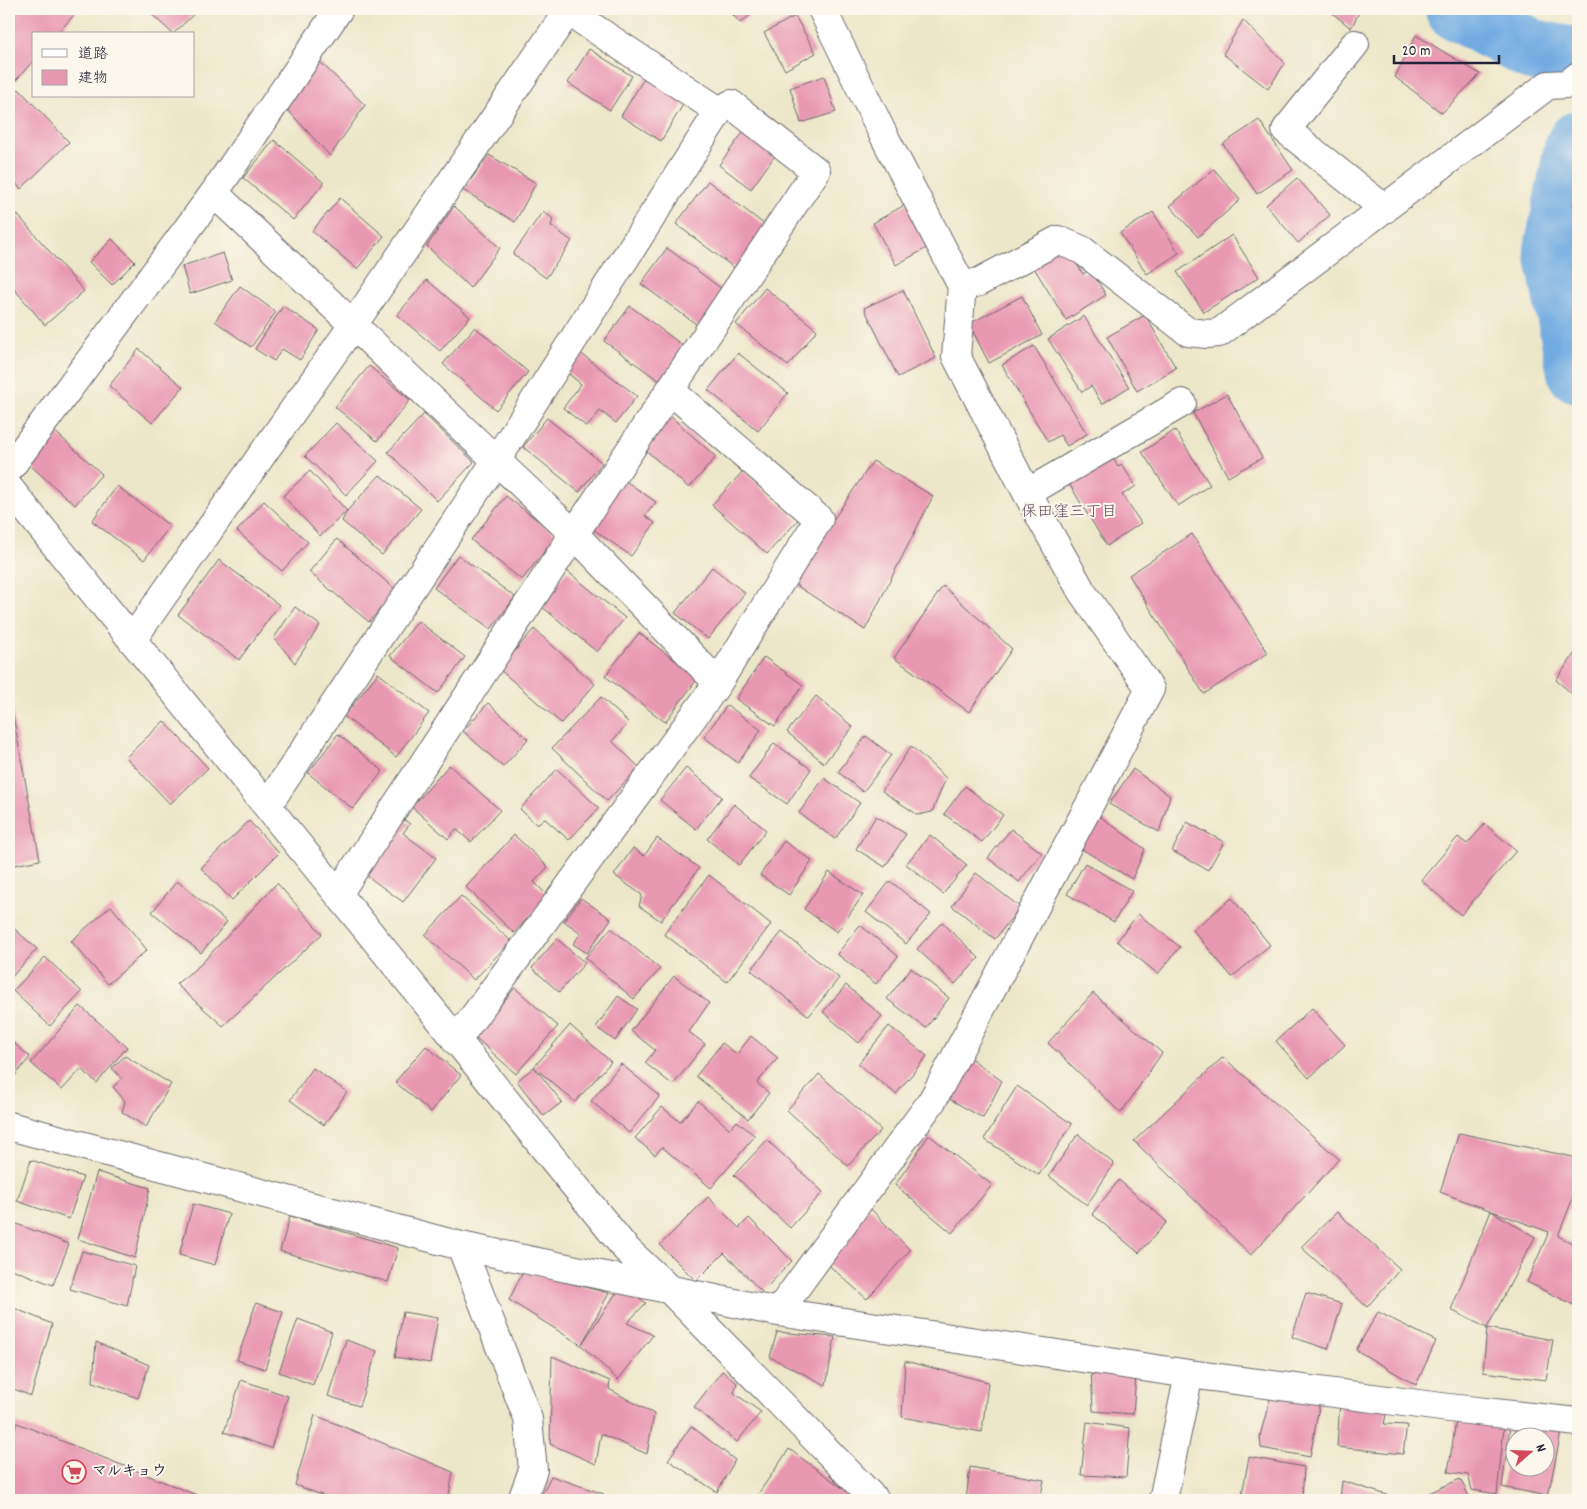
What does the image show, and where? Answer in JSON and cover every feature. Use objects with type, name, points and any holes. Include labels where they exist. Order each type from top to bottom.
[{"type":"street","points":[[9,469],[214,193],[339,9]]},
{"type":"street","points":[[778,1312],[932,1101],[1150,689],[1082,592],[1027,493],[956,356],[962,286],[881,130],[822,9]]},
{"type":"street","points":[[132,640],[353,325],[568,11],[719,111]]},
{"type":"street","points":[[1355,44],[1286,130],[1384,209]]},
{"type":"street","points":[[962,286],[979,282],[1058,240],[1082,250],[1188,332],[1219,334],[1548,85],[1573,80]]},
{"type":"street","points":[[267,806],[496,461],[719,111],[731,104],[816,171],[574,534],[338,894]]},
{"type":"street","points":[[214,193],[574,534],[718,683]]},
{"type":"street","points":[[456,1041],[718,683],[819,519],[670,390]]},
{"type":"street","points":[[1027,493],[1182,403]]},
{"type":"street","points":[[9,488],[626,1249],[669,1289],[875,1500]]},
{"type":"street","points":[[9,1126],[461,1246],[778,1312],[1189,1374],[1449,1408],[1578,1422]]},
{"type":"street","points":[[461,1246],[528,1420],[533,1470],[522,1500]]},
{"type":"street","points":[[1163,1500],[1189,1374]]},
{"type":"building","points":[[9,9],[79,9],[59,32],[32,32],[32,62],[9,88]]},
{"type":"building","points":[[146,9],[199,9],[175,32],[171,32]]},
{"type":"building","points":[[728,9],[758,9],[740,23]]},
{"type":"building","points":[[1327,9],[1361,9],[1351,28]]},
{"type":"building","points":[[795,16],[816,53],[785,70],[764,33]]},
{"type":"building","points":[[1243,20],[1285,63],[1268,89],[1223,54]]},
{"type":"building","points":[[1416,35],[1480,74],[1442,113],[1395,77]]},
{"type":"building","points":[[589,49],[632,76],[610,110],[568,83]]},
{"type":"building","points":[[318,60],[365,105],[330,156],[285,107]]},
{"type":"building","points":[[648,72],[684,103],[661,141],[621,116]]},
{"type":"building","points":[[824,76],[836,112],[801,123],[790,88]]},
{"type":"building","points":[[19,89],[69,142],[21,189],[9,176],[9,99]]},
{"type":"building","points":[[1259,120],[1293,170],[1257,194],[1223,144]]},
{"type":"building","points":[[747,127],[779,150],[751,189],[719,165]]},
{"type":"building","points":[[274,140],[324,183],[293,220],[243,178]]},
{"type":"building","points":[[489,155],[536,183],[515,222],[463,190]]},
{"type":"building","points":[[1214,169],[1240,200],[1198,237],[1170,206]]},
{"type":"building","points":[[1297,178],[1330,215],[1298,243],[1266,205]]},
{"type":"building","points":[[708,181],[769,228],[737,270],[676,224]]},
{"type":"building","points":[[340,198],[384,236],[357,269],[312,231]]},
{"type":"building","points":[[1578,198],[1578,219],[1573,203]]},
{"type":"building","points":[[908,203],[932,245],[896,265],[873,223]]},
{"type":"building","points":[[10,206],[84,291],[45,325],[9,283]]},
{"type":"building","points":[[454,206],[500,248],[470,288],[427,246]]},
{"type":"building","points":[[543,211],[553,219],[551,226],[572,241],[546,278],[513,254]]},
{"type":"building","points":[[1153,212],[1179,253],[1147,274],[1120,233]]},
{"type":"building","points":[[1232,235],[1259,277],[1204,312],[1177,272]]},
{"type":"building","points":[[112,239],[135,262],[112,285],[89,262]]},
{"type":"building","points":[[1064,243],[1083,274],[1090,269],[1106,295],[1066,320],[1031,263]]},
{"type":"building","points":[[667,248],[726,292],[700,327],[641,284]]},
{"type":"building","points":[[223,253],[232,280],[190,294],[182,266]]},
{"type":"building","points":[[427,280],[470,317],[440,351],[397,315]]},
{"type":"building","points":[[240,286],[276,312],[251,347],[215,321]]},
{"type":"building","points":[[765,288],[817,330],[788,366],[736,324]]},
{"type":"building","points":[[903,290],[936,358],[898,377],[864,308]]},
{"type":"building","points":[[1022,296],[1042,335],[989,363],[969,324]]},
{"type":"building","points":[[283,306],[319,330],[300,360],[282,349],[274,361],[255,349]]},
{"type":"building","points":[[630,306],[686,348],[661,382],[604,341]]},
{"type":"building","points":[[1145,315],[1176,368],[1137,391],[1107,337]]},
{"type":"building","points":[[1084,316],[1129,387],[1102,404],[1091,386],[1082,392],[1048,339]]},
{"type":"building","points":[[475,327],[528,372],[496,410],[443,364]]},
{"type":"building","points":[[1034,346],[1087,434],[1067,446],[1060,435],[1048,442],[1002,365]]},
{"type":"building","points":[[139,349],[183,387],[152,423],[109,386]]},
{"type":"building","points":[[579,352],[637,396],[616,423],[600,411],[587,427],[563,408],[581,384],[565,371]]},
{"type":"building","points":[[738,353],[788,393],[758,431],[708,390]]},
{"type":"building","points":[[369,366],[410,400],[377,441],[335,407]]},
{"type":"building","points":[[1227,394],[1262,458],[1228,477],[1193,413]]},
{"type":"building","points":[[424,414],[474,462],[437,501],[388,452]]},
{"type":"building","points":[[669,415],[716,457],[689,488],[641,446]]},
{"type":"building","points":[[547,418],[602,463],[579,492],[523,447]]},
{"type":"building","points":[[336,423],[378,461],[346,495],[305,456]]},
{"type":"building","points":[[51,428],[102,474],[75,505],[23,459]]},
{"type":"building","points":[[1175,430],[1210,485],[1178,506],[1142,452]]},
{"type":"building","points":[[1106,446],[1118,467],[1121,464],[1136,486],[1122,495],[1141,523],[1107,546],[1062,472]]},
{"type":"building","points":[[873,461],[933,496],[865,630],[791,582]]},
{"type":"building","points":[[310,471],[347,511],[320,536],[283,496]]},
{"type":"building","points":[[743,471],[798,520],[767,554],[712,505]]},
{"type":"building","points":[[380,475],[421,509],[382,555],[342,521],[347,511]]},
{"type":"building","points":[[620,477],[656,502],[645,516],[655,523],[631,556],[586,524]]},
{"type":"building","points":[[117,486],[170,526],[144,560],[92,521]]},
{"type":"building","points":[[506,496],[557,535],[522,580],[471,540]]},
{"type":"building","points":[[264,501],[308,542],[282,571],[237,531]]},
{"type":"building","points":[[1192,534],[1268,653],[1204,694],[1129,575]]},
{"type":"building","points":[[337,539],[396,590],[369,622],[309,572]]},
{"type":"building","points":[[458,555],[515,597],[491,629],[434,588]]},
{"type":"building","points":[[219,560],[279,605],[239,660],[178,615]]},
{"type":"building","points":[[712,567],[745,593],[708,639],[675,613]]},
{"type":"building","points":[[567,571],[625,618],[597,652],[540,605]]},
{"type":"building","points":[[943,586],[1012,649],[969,712],[894,658]]},
{"type":"building","points":[[295,607],[320,625],[295,663],[274,638]]},
{"type":"building","points":[[418,621],[465,657],[438,693],[390,656]]},
{"type":"building","points":[[534,629],[595,684],[561,723],[499,669]]},
{"type":"building","points":[[639,633],[698,678],[665,722],[605,676]]},
{"type":"building","points":[[1578,649],[1578,699],[1556,680]]},
{"type":"building","points":[[764,657],[803,685],[775,726],[736,699]]},
{"type":"building","points":[[378,673],[429,713],[396,757],[344,716]]},
{"type":"building","points":[[9,694],[40,860],[9,866]]},
{"type":"building","points":[[816,696],[853,727],[824,763],[787,732]]},
{"type":"building","points":[[601,697],[629,723],[612,741],[639,767],[607,801],[552,748]]},
{"type":"building","points":[[488,703],[528,739],[503,767],[463,731]]},
{"type":"building","points":[[727,705],[761,730],[738,763],[704,737]]},
{"type":"building","points":[[164,721],[208,768],[170,804],[126,757]]},
{"type":"building","points":[[338,734],[383,771],[353,809],[308,773]]},
{"type":"building","points":[[866,736],[891,755],[863,792],[838,772]]},
{"type":"building","points":[[774,743],[811,769],[787,804],[749,778]]},
{"type":"building","points":[[911,746],[946,778],[932,812],[918,815],[882,791]]},
{"type":"building","points":[[449,765],[500,810],[471,842],[456,829],[448,839],[412,807]]},
{"type":"building","points":[[686,768],[722,797],[696,829],[660,800]]},
{"type":"building","points":[[557,769],[599,808],[569,840],[544,818],[537,825],[520,809]]},
{"type":"building","points":[[1133,769],[1170,796],[1159,832],[1109,804]]},
{"type":"building","points":[[824,778],[860,803],[835,839],[799,813]]},
{"type":"building","points":[[965,786],[1003,815],[982,842],[944,814]]},
{"type":"building","points":[[734,804],[766,830],[739,865],[707,839]]},
{"type":"building","points":[[1098,815],[1145,849],[1132,879],[1080,848]]},
{"type":"building","points":[[876,816],[906,834],[885,867],[856,849]]},
{"type":"building","points":[[403,819],[410,824],[403,833],[436,858],[403,902],[363,873]]},
{"type":"building","points":[[249,821],[279,853],[232,900],[201,868]]},
{"type":"building","points":[[1187,822],[1224,842],[1208,870],[1172,851]]},
{"type":"building","points":[[1485,824],[1516,851],[1461,915],[1421,880],[1458,837],[1467,844]]},
{"type":"building","points":[[1011,829],[1042,853],[1019,882],[988,858]]},
{"type":"building","points":[[514,835],[548,867],[534,882],[548,896],[514,933],[466,887]]},
{"type":"building","points":[[930,835],[967,865],[943,894],[906,864]]},
{"type":"building","points":[[657,838],[699,868],[661,921],[639,906],[642,895],[614,875],[633,848],[644,856]]},
{"type":"building","points":[[784,841],[812,861],[789,895],[760,875]]},
{"type":"building","points":[[1085,863],[1132,891],[1114,922],[1067,894]]},
{"type":"building","points":[[829,872],[863,895],[837,932],[804,909]]},
{"type":"building","points":[[976,873],[1020,907],[995,939],[952,906]]},
{"type":"building","points":[[709,875],[771,924],[727,982],[664,934]]},
{"type":"building","points":[[177,881],[227,922],[201,953],[152,912]]},
{"type":"building","points":[[890,881],[931,914],[906,944],[866,912]]},
{"type":"building","points":[[277,883],[322,934],[223,1026],[176,984],[199,966]]},
{"type":"building","points":[[461,896],[511,941],[474,980],[425,935]]},
{"type":"building","points":[[581,898],[611,919],[587,953],[573,944],[581,933],[564,921]]},
{"type":"building","points":[[1232,898],[1270,945],[1232,977],[1193,930]]},
{"type":"building","points":[[111,906],[147,950],[108,984],[71,941]]},
{"type":"building","points":[[1138,914],[1180,947],[1158,974],[1117,941]]},
{"type":"building","points":[[942,922],[979,958],[955,984],[917,949]]},
{"type":"building","points":[[9,924],[37,949],[9,980]]},
{"type":"building","points":[[860,925],[898,956],[876,984],[837,954]]},
{"type":"building","points":[[611,928],[660,969],[634,999],[585,958]]},
{"type":"building","points":[[782,932],[839,978],[809,1016],[751,970]]},
{"type":"building","points":[[557,939],[585,963],[559,992],[532,968]]},
{"type":"building","points":[[45,957],[82,992],[50,1026],[13,991]]},
{"type":"building","points":[[911,968],[949,998],[926,1028],[887,999]]},
{"type":"building","points":[[674,976],[709,1003],[689,1032],[705,1044],[673,1085],[645,1063],[655,1050],[631,1031]]},
{"type":"building","points":[[846,985],[882,1016],[859,1043],[823,1012]]},
{"type":"building","points":[[515,988],[558,1026],[516,1074],[474,1036]]},
{"type":"building","points":[[1093,993],[1162,1053],[1121,1113],[1048,1043]]},
{"type":"building","points":[[618,996],[637,1009],[615,1041],[596,1027]]},
{"type":"building","points":[[80,1006],[127,1047],[97,1083],[81,1069],[62,1090],[31,1063]]},
{"type":"building","points":[[1312,1008],[1345,1045],[1309,1078],[1276,1041]]},
{"type":"building","points":[[570,1025],[611,1062],[575,1102],[534,1067]]},
{"type":"building","points":[[889,1026],[927,1056],[896,1094],[858,1064]]},
{"type":"building","points":[[751,1036],[778,1058],[757,1083],[769,1093],[748,1119],[696,1076],[722,1043],[737,1054]]},
{"type":"building","points":[[9,1039],[30,1057],[9,1083]]},
{"type":"building","points":[[426,1046],[461,1075],[431,1112],[395,1082]]},
{"type":"building","points":[[125,1056],[171,1084],[146,1127],[122,1112],[125,1101],[113,1087],[122,1079],[112,1068]]},
{"type":"building","points":[[969,1057],[1002,1081],[983,1118],[946,1097]]},
{"type":"building","points":[[1223,1057],[1339,1159],[1251,1255],[1134,1141]]},
{"type":"building","points":[[621,1064],[660,1096],[629,1133],[591,1101]]},
{"type":"building","points":[[534,1067],[562,1102],[544,1116],[517,1081]]},
{"type":"building","points":[[313,1068],[347,1092],[324,1125],[290,1100]]},
{"type":"building","points":[[819,1074],[881,1130],[848,1166],[787,1110]]},
{"type":"building","points":[[1017,1086],[1072,1124],[1039,1175],[984,1139]]},
{"type":"building","points":[[698,1101],[730,1129],[737,1121],[755,1136],[711,1188],[662,1147],[655,1155],[635,1138],[662,1107],[680,1122]]},
{"type":"building","points":[[1459,1133],[1578,1158],[1578,1185],[1558,1236],[1578,1246],[1578,1307],[1527,1282],[1549,1232],[1440,1192]]},
{"type":"building","points":[[1078,1134],[1114,1164],[1087,1205],[1049,1176]]},
{"type":"building","points":[[929,1135],[992,1185],[952,1233],[895,1185]]},
{"type":"building","points":[[767,1140],[823,1192],[790,1228],[734,1175]]},
{"type":"building","points":[[31,1160],[83,1177],[69,1219],[17,1201]]},
{"type":"building","points":[[97,1172],[150,1188],[135,1258],[78,1239]]},
{"type":"building","points":[[1119,1180],[1167,1222],[1139,1253],[1092,1214]]},
{"type":"building","points":[[708,1197],[739,1228],[749,1218],[792,1261],[762,1292],[724,1253],[696,1281],[660,1245]]},
{"type":"building","points":[[193,1204],[229,1214],[215,1265],[179,1255]]},
{"type":"building","points":[[869,1207],[910,1250],[867,1299],[824,1261]]},
{"type":"building","points":[[1491,1211],[1535,1237],[1487,1328],[1451,1310]]},
{"type":"building","points":[[1337,1212],[1400,1269],[1367,1307],[1301,1247]]},
{"type":"building","points":[[290,1216],[398,1248],[388,1282],[280,1251]]},
{"type":"building","points":[[9,1221],[69,1244],[53,1285],[9,1268]]},
{"type":"building","points":[[82,1251],[135,1266],[127,1306],[70,1289]]},
{"type":"building","points":[[523,1272],[609,1293],[582,1344],[621,1286],[646,1303],[627,1323],[653,1335],[618,1380],[581,1345],[509,1300]]},
{"type":"building","points":[[1306,1293],[1342,1304],[1328,1349],[1292,1337]]},
{"type":"building","points":[[256,1303],[283,1312],[265,1369],[237,1360]]},
{"type":"building","points":[[9,1306],[52,1324],[31,1396],[9,1387]]},
{"type":"building","points":[[403,1312],[438,1318],[430,1363],[395,1357]]},
{"type":"building","points":[[1378,1312],[1436,1341],[1416,1385],[1356,1350]]},
{"type":"building","points":[[298,1319],[332,1332],[313,1385],[279,1372]]},
{"type":"building","points":[[1487,1328],[1553,1340],[1546,1380],[1483,1372]]},
{"type":"building","points":[[777,1332],[835,1337],[826,1385],[770,1357]]},
{"type":"building","points":[[346,1340],[377,1351],[359,1406],[328,1396]]},
{"type":"building","points":[[96,1342],[149,1365],[138,1398],[93,1382]]},
{"type":"building","points":[[552,1356],[610,1381],[609,1389],[654,1414],[647,1454],[601,1434],[596,1464],[550,1444]]},
{"type":"building","points":[[905,1361],[988,1382],[982,1432],[902,1417]]},
{"type":"building","points":[[1091,1368],[1136,1375],[1133,1414],[1093,1411]]},
{"type":"building","points":[[722,1371],[737,1383],[734,1393],[761,1412],[737,1442],[694,1407]]},
{"type":"building","points":[[241,1380],[288,1396],[271,1448],[224,1432]]},
{"type":"building","points":[[1272,1391],[1320,1401],[1310,1457],[1261,1448],[1260,1436]]},
{"type":"building","points":[[1340,1402],[1388,1406],[1384,1424],[1407,1425],[1403,1454],[1337,1447]]},
{"type":"building","points":[[315,1415],[453,1472],[448,1500],[335,1500],[295,1485]]},
{"type":"building","points":[[1456,1421],[1504,1427],[1497,1494],[1472,1490],[1468,1475],[1448,1472]]},
{"type":"building","points":[[1087,1422],[1130,1428],[1126,1477],[1081,1475]]},
{"type":"building","name":"マルキョウ","points":[[17,1423],[209,1500],[9,1500],[9,1444]]},
{"type":"building","points":[[691,1426],[735,1460],[717,1492],[668,1460]]},
{"type":"building","points":[[1554,1428],[1562,1428],[1554,1467]]},
{"type":"building","points":[[789,1449],[859,1500],[754,1500]]},
{"type":"building","points":[[1249,1457],[1304,1467],[1302,1500],[1241,1500]]},
{"type":"building","points":[[970,1467],[1044,1480],[1040,1500],[966,1500]]},
{"type":"building","points":[[1504,1472],[1504,1476],[1552,1476],[1548,1496],[1502,1487]]},
{"type":"building","points":[[551,1476],[604,1494],[601,1500],[539,1500]]},
{"type":"building","points":[[1460,1479],[1471,1500],[1419,1500],[1418,1498]]},
{"type":"building","points":[[1342,1481],[1400,1499],[1400,1500],[1340,1500]]},
{"type":"waterway","points":[[1456,9],[1532,50],[1578,59]]},
{"type":"waterway","points":[[1578,142],[1575,148],[1555,250],[1578,372]]},
{"type":"place","name":"マルキョウ","points":[[74,1472]]},
{"type":"district","name":"保田窪三丁目","points":[[1069,512]]}]
